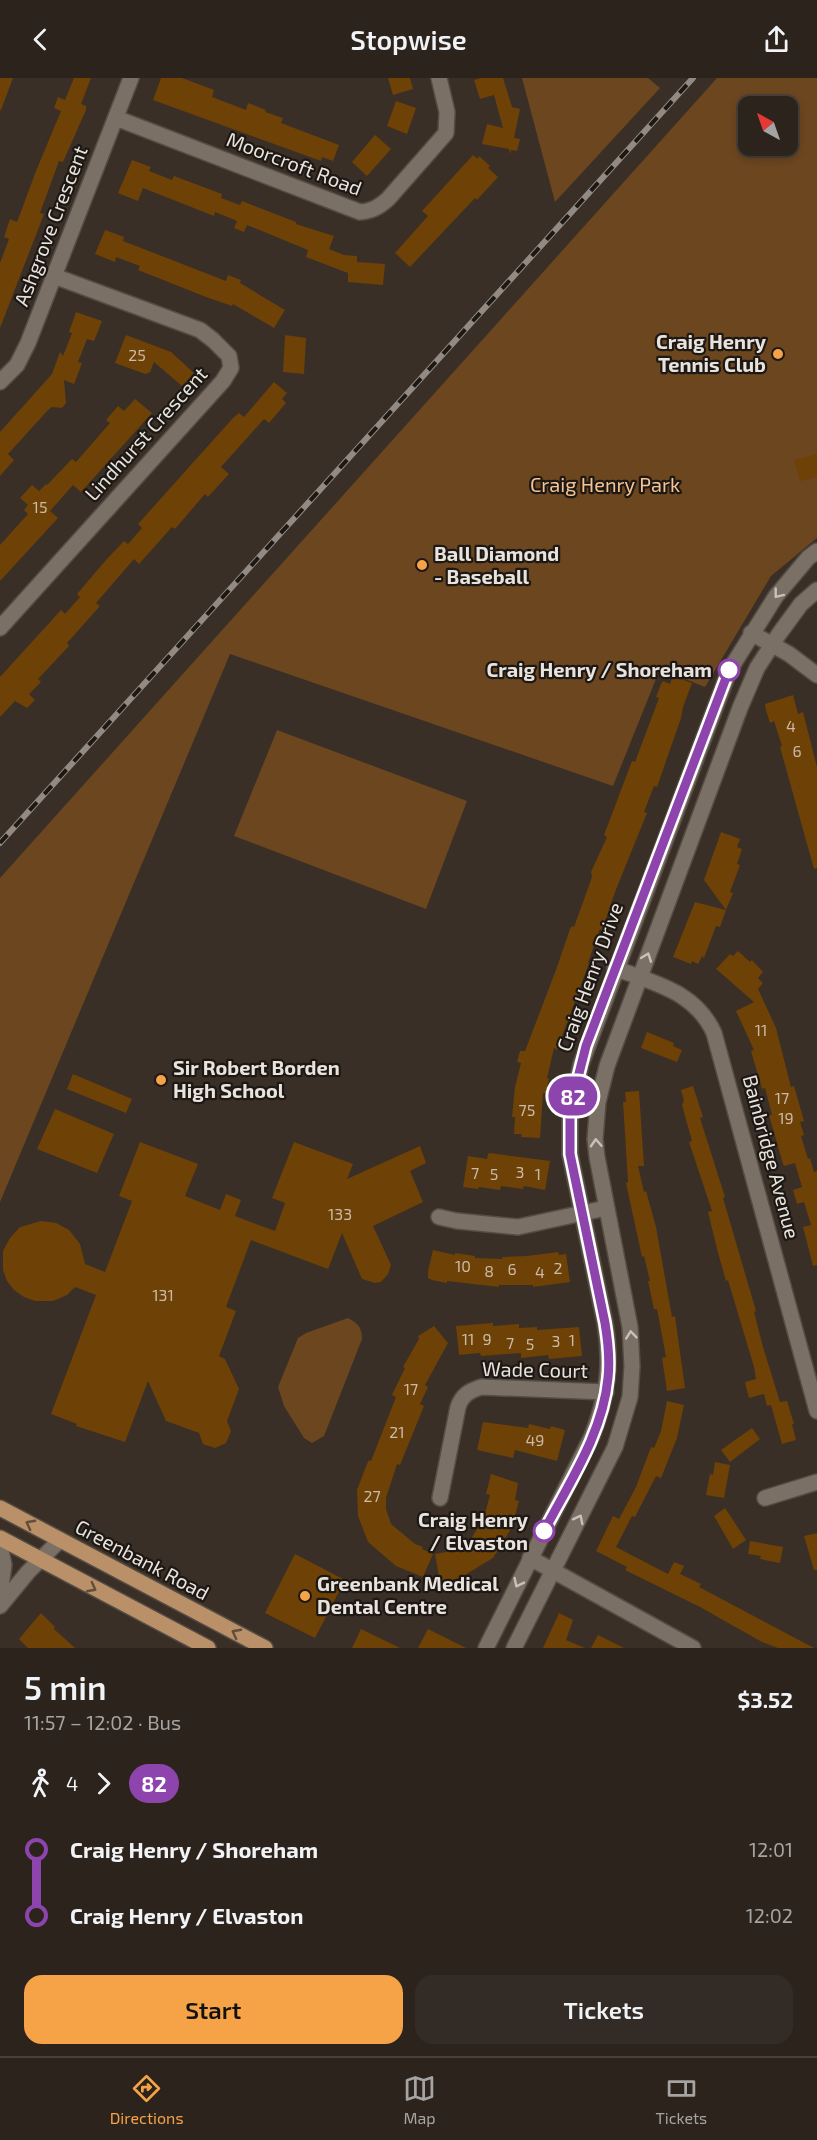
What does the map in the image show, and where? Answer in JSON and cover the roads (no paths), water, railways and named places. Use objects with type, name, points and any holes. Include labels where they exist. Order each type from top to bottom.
[{"type":"main road","name":"Greenbank Road","points":[[0,1508],[265,1648]]},
{"type":"main road","points":[[0,1538],[208,1648]]},
{"type":"street","name":"Ashgrove Crescent","points":[[0,382],[17,365],[28,343],[130,78]]},
{"type":"street","name":"Moorcroft Road","points":[[116,118],[360,212],[379,207],[388,199],[446,134],[447,112],[439,78]]},
{"type":"street","name":"Lindhurst Crescent","points":[[0,628],[223,381],[231,368],[231,363],[224,350],[200,330],[54,276]]},
{"type":"street","name":"Craig Henry Drive","points":[[486,1648],[592,1437],[609,1377],[608,1340],[570,1154],[571,1109],[586,1046],[729,670],[776,596],[808,558],[817,551]]},
{"type":"street","points":[[514,1648],[615,1447],[630,1397],[632,1366],[630,1327],[606,1208],[595,1139],[598,1102],[607,1065],[757,668],[801,604],[817,590]]},
{"type":"street","points":[[751,633],[803,663],[817,675]]},
{"type":"street","name":"Bainbridge Avenue","points":[[615,968],[685,997],[709,1022],[714,1033],[817,1412]]},
{"type":"street","points":[[439,1217],[518,1227],[606,1208]]},
{"type":"street","name":"Wade Court","points":[[440,1498],[458,1407],[461,1398],[468,1392],[482,1387],[606,1392]]},
{"type":"street","points":[[765,1498],[817,1482]]},
{"type":"street","points":[[0,1606],[60,1540]]},
{"type":"street","points":[[0,1546],[3,1565],[0,1594]]},
{"type":"street","points":[[531,1557],[693,1648]]},
{"type":"railway","points":[[0,843],[693,78]]},
{"type":"place","name":"Craig Henry Tennis Club","points":[[778,354]]},
{"type":"place","name":"Ball Diamond - Baseball","points":[[422,565]]},
{"type":"place","name":"Craig Henry / Shoreham","points":[[729,670]]},
{"type":"place","name":"Sir Robert Borden High School","points":[[161,1080]]},
{"type":"place","name":"Craig Henry / Elvaston","points":[[544,1531]]},
{"type":"place","name":"Greenbank Medical Dental Centre","points":[[305,1596]]},
{"type":"park label","name":"Craig Henry Park","points":[[605,485]]}]
